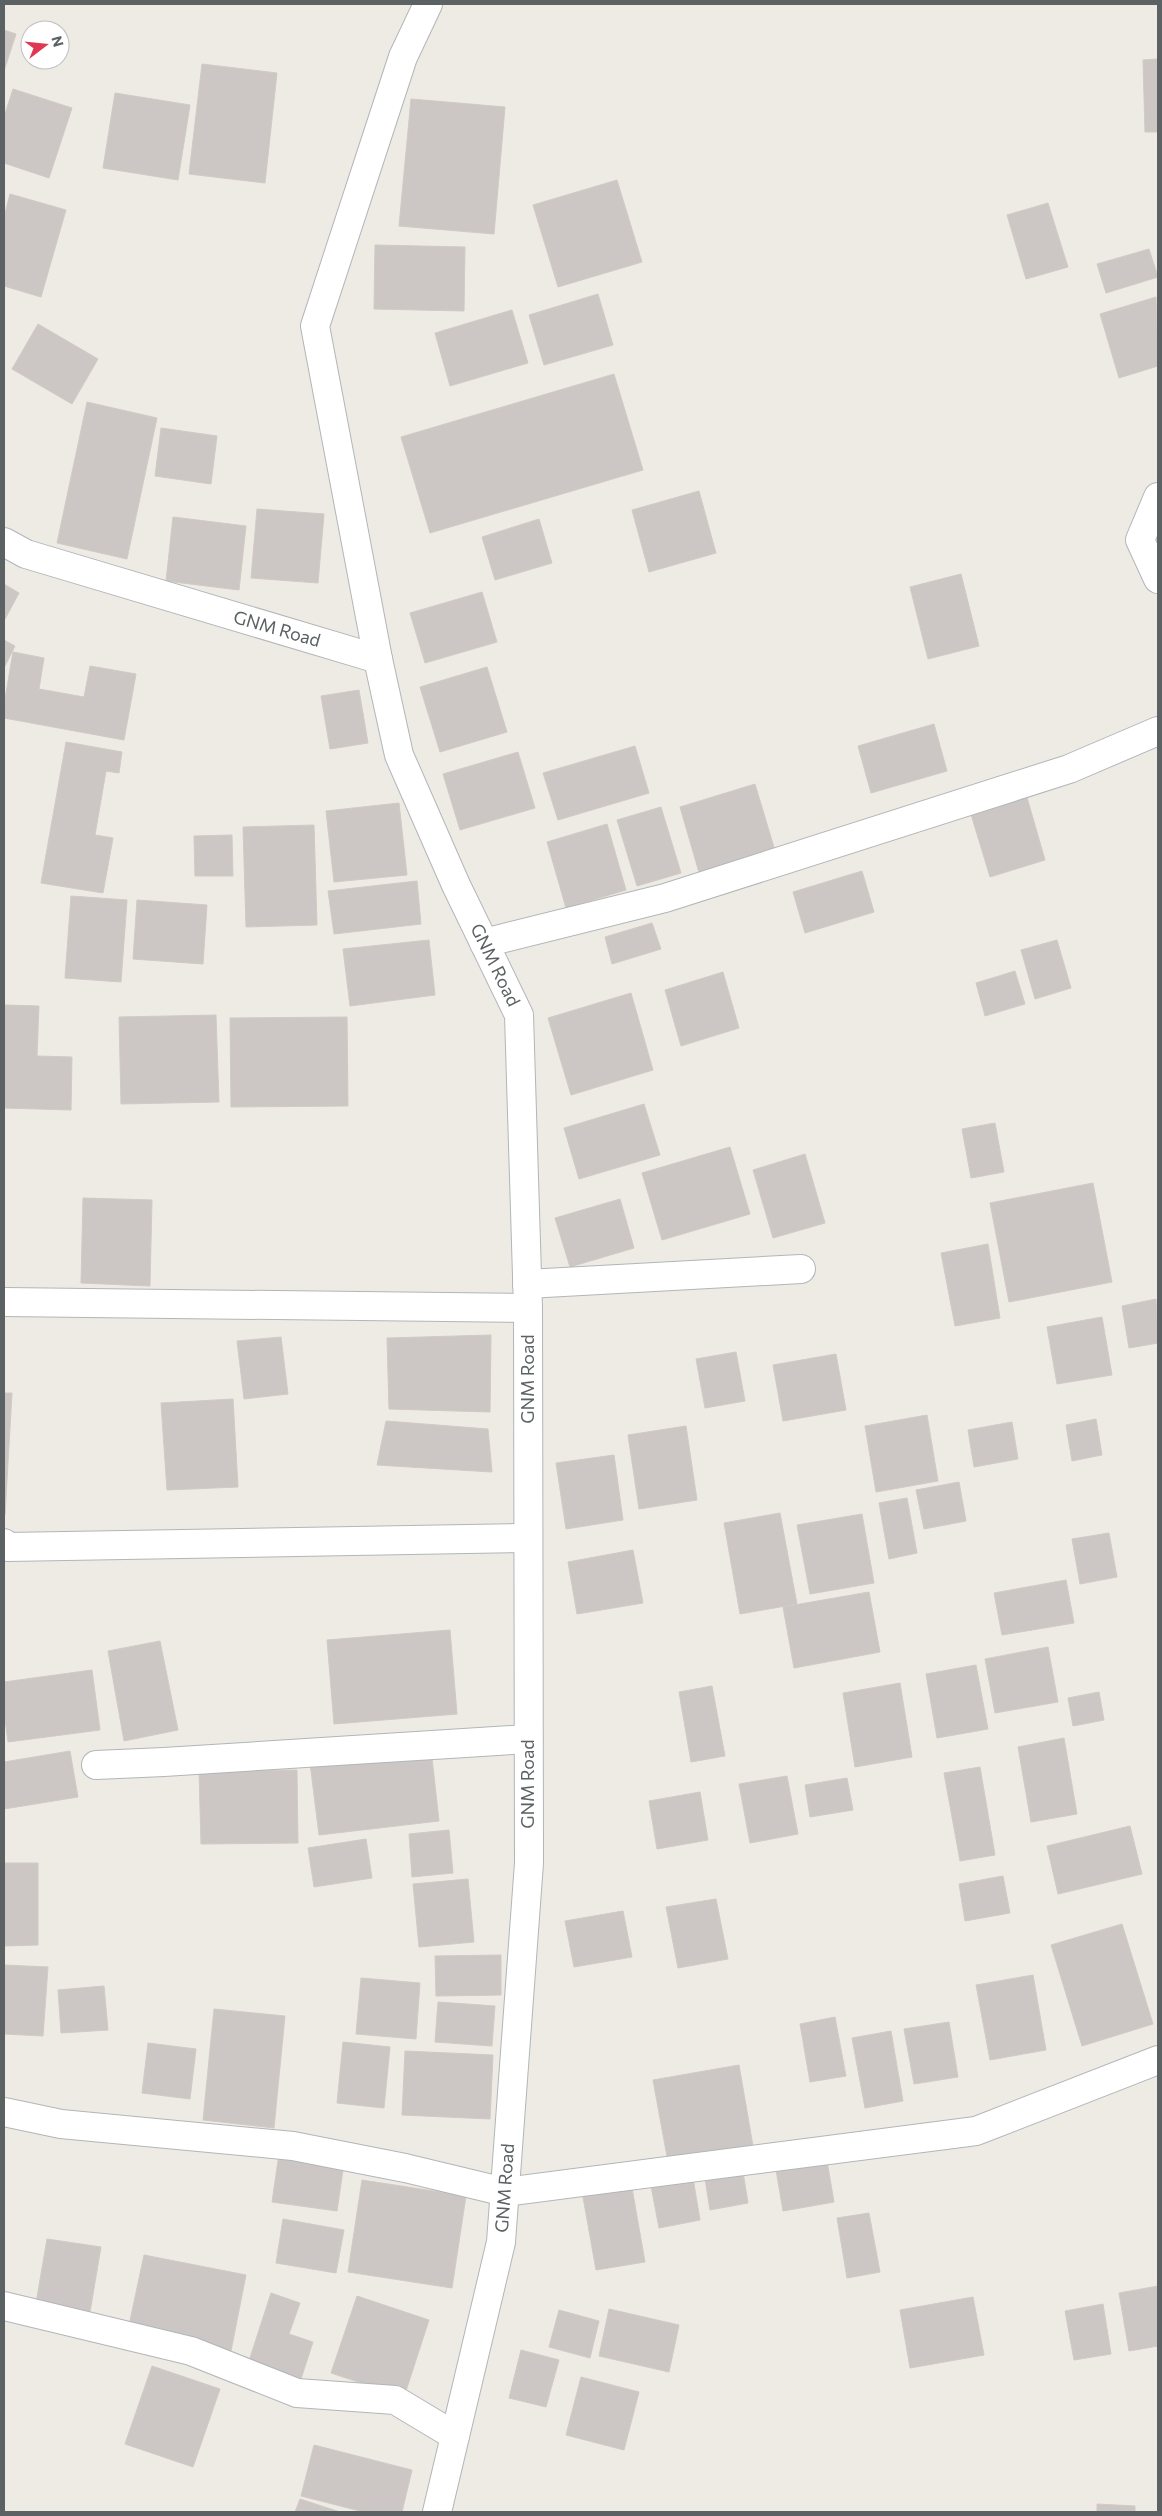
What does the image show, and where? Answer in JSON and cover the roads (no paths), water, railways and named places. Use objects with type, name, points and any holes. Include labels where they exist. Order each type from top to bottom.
[{"type":"street","points":[[378,658],[315,326],[403,57],[428,4]]},
{"type":"street","points":[[1158,497],[1140,540],[1158,579]]},
{"type":"street","name":"GNM Road","points":[[4,542],[26,554],[378,658],[400,755],[484,943],[519,1015],[528,1296],[529,1863],[502,2242],[437,2512]]},
{"type":"street","points":[[484,943],[665,898],[1069,769],[1158,731]]},
{"type":"street","points":[[4,1302],[528,1296],[800,1269]]},
{"type":"street","points":[[4,1543],[7,1547],[527,1538]]},
{"type":"street","points":[[96,1765],[528,1739]]},
{"type":"street","points":[[4,2112],[61,2124],[293,2146],[405,2168],[505,2192],[976,2131],[1158,2060]]},
{"type":"street","points":[[4,2306],[191,2350],[297,2394],[394,2400],[455,2436]]}]
